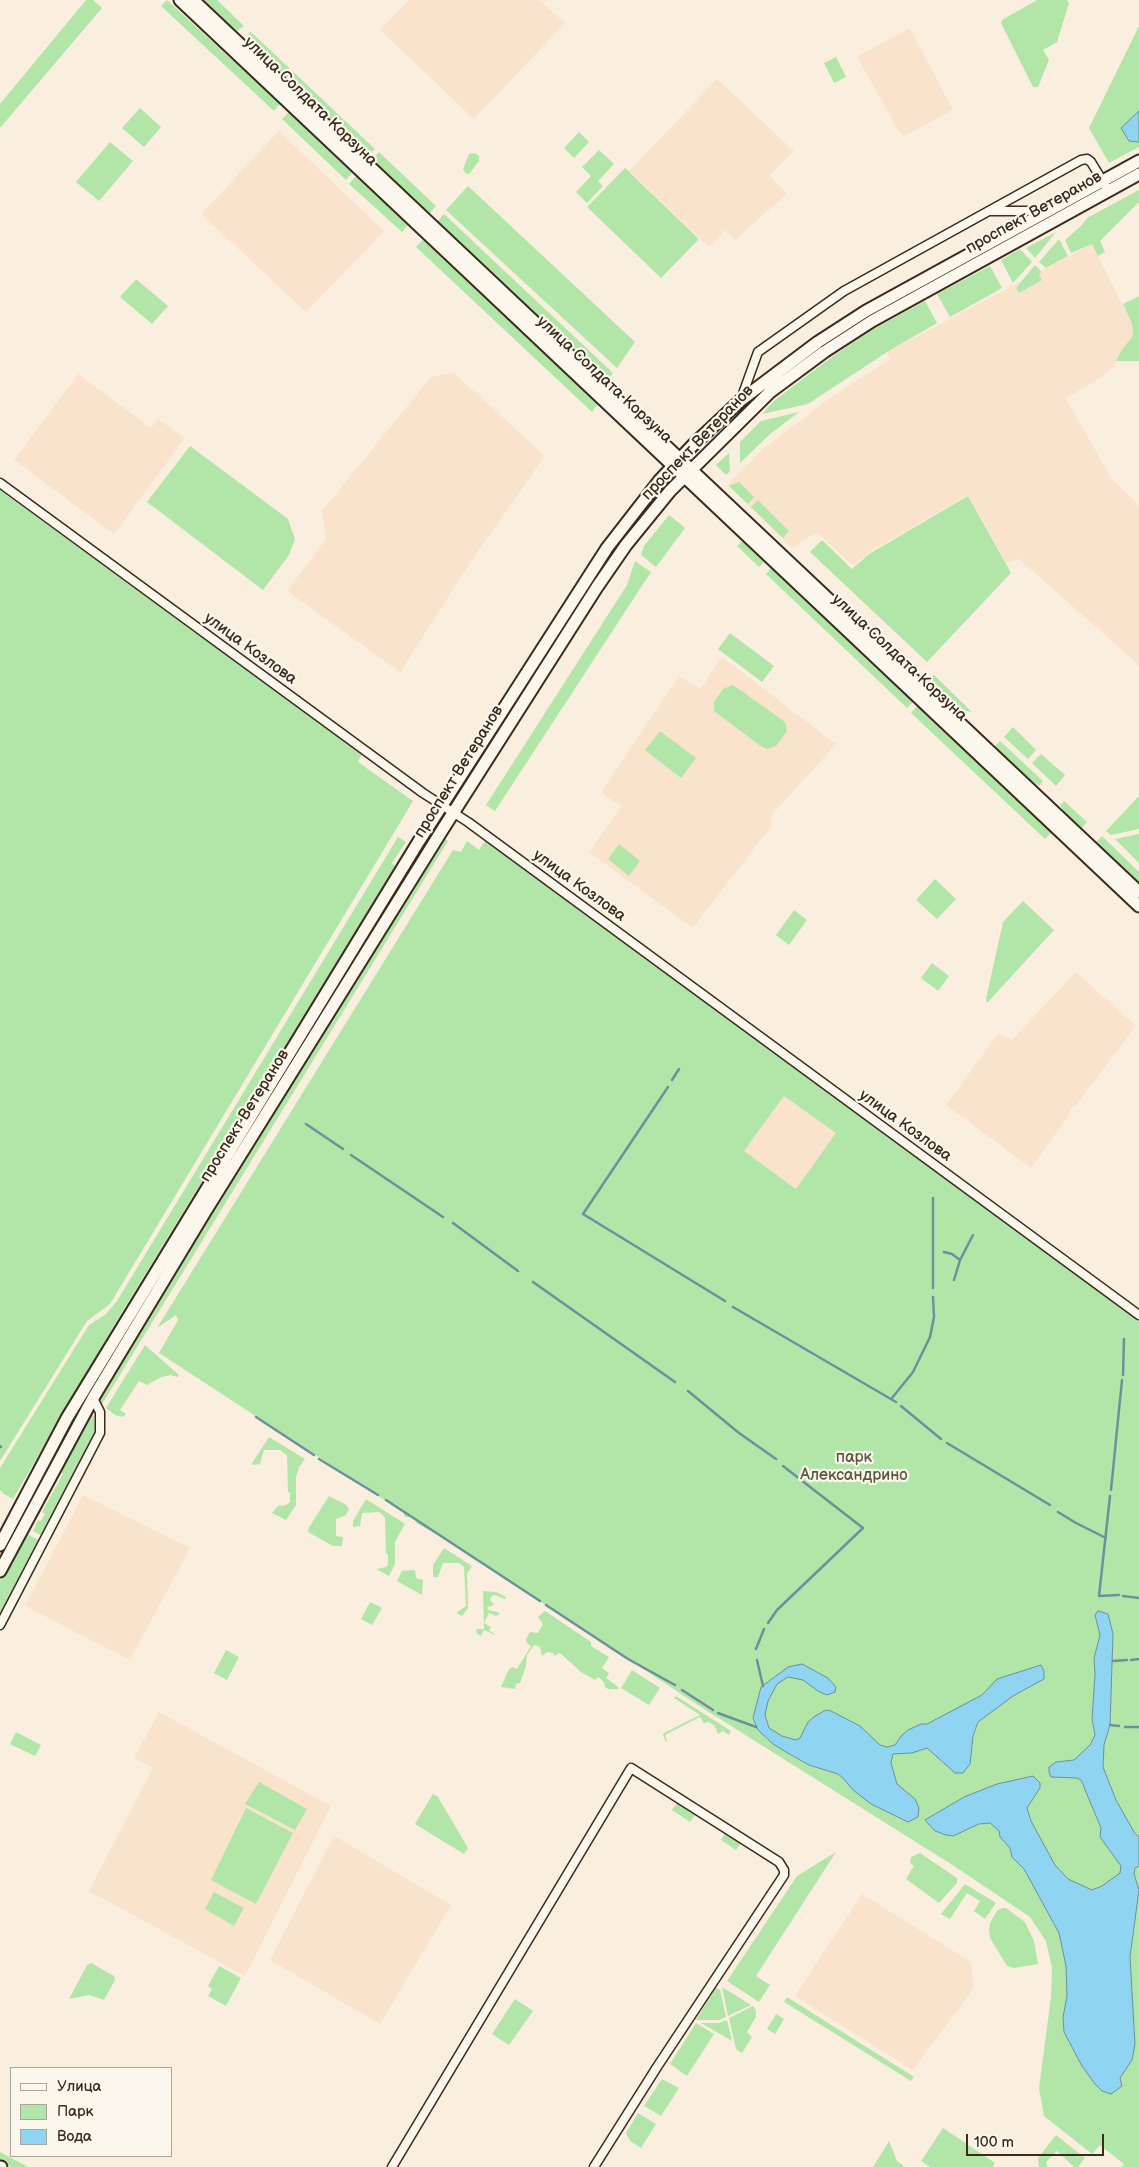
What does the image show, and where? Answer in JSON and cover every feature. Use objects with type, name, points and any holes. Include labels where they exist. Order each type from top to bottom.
[{"type":"main road","name":"улица Солдата Корзуна","points":[[180,0],[1139,892]]},
{"type":"main road","name":"улица Солдата Корзуна","points":[[193,0],[676,463]]},
{"type":"main road","name":"проспект Ветеранов","points":[[0,1571],[93,1398],[205,1212],[453,812],[626,545],[687,473],[770,392],[824,352],[872,321],[1106,186],[1139,161]]},
{"type":"main road","name":"проспект Ветеранов","points":[[0,1545],[67,1418],[285,1059],[442,805],[628,518],[676,463],[741,400],[818,342],[866,311],[1045,211],[1139,174]]},
{"type":"main road","name":"улица Солдата Корзуна","points":[[687,473],[1139,906]]},
{"type":"street","points":[[741,400],[758,352],[844,291],[1081,160],[1087,159],[1092,162],[1106,186]]},
{"type":"street","points":[[989,211],[1045,211]]},
{"type":"street","name":"улица Козлова","points":[[0,483],[453,812],[1139,1315]]},
{"type":"street","points":[[0,1625],[100,1433],[100,1412],[93,1398]]},
{"type":"street","points":[[392,2167],[630,1768],[779,1862],[784,1870],[784,1875],[657,2067],[594,2167]]},
{"type":"shaded area","points":[[409,0],[539,0],[565,23],[474,119],[380,30]]},
{"type":"shaded area","points":[[910,28],[953,110],[904,136],[900,133],[857,57]]},
{"type":"shaded area","points":[[717,79],[794,151],[770,175],[787,194],[735,240],[725,230],[709,247],[629,171]]},
{"type":"shaded area","points":[[279,131],[384,231],[306,312],[201,214]]},
{"type":"shaded area","points":[[1092,244],[1132,324],[1133,336],[1110,370],[1066,398],[1111,478],[1139,505],[1139,665],[1019,559],[1006,563],[968,495],[868,553],[853,566],[817,532],[792,548],[727,485],[763,449],[827,400],[890,359],[887,352]]},
{"type":"shaded area","points":[[454,373],[545,456],[472,560],[400,672],[287,591],[326,539],[322,511],[431,377]]},
{"type":"shaded area","points":[[78,374],[151,428],[158,419],[185,438],[114,534],[14,460]]},
{"type":"shaded area","points":[[722,657],[836,744],[770,817],[772,825],[693,928],[589,852],[621,807],[601,792],[679,676],[700,689]]},
{"type":"shaded area","points":[[1076,972],[1136,1026],[1077,1104],[1071,1109],[1067,1118],[1031,1168],[946,1105],[998,1034],[1012,1040]]},
{"type":"shaded area","points":[[784,1096],[837,1133],[796,1189],[744,1151]]},
{"type":"shaded area","points":[[83,1495],[190,1548],[130,1660],[25,1606]]},
{"type":"shaded area","points":[[159,1712],[331,1806],[245,1976],[89,1891],[153,1768],[134,1758]]},
{"type":"shaded area","points":[[334,1836],[451,1905],[380,2024],[270,1960]]},
{"type":"shaded area","points":[[862,1894],[971,1962],[974,1988],[913,2070],[795,1996]]},
{"type":"green space","points":[[86,0],[93,0],[102,8],[0,128],[0,104]]},
{"type":"green space","points":[[167,0],[280,104],[274,111],[161,6]]},
{"type":"green space","points":[[201,0],[217,0],[244,26],[235,32]]},
{"type":"green space","points":[[1037,0],[1067,0],[1069,3],[1057,42],[1043,50],[1049,60],[1038,87],[1033,87],[1001,23],[1002,20]]},
{"type":"green space","points":[[1139,26],[1139,147],[1109,163],[1089,128]]},
{"type":"green space","points":[[250,31],[375,149],[368,156],[245,42]]},
{"type":"green space","points":[[836,57],[846,77],[834,83],[824,63]]},
{"type":"green space","points":[[140,108],[161,127],[144,147],[122,128]]},
{"type":"green space","points":[[289,112],[352,173],[346,180],[282,119]]},
{"type":"green space","points":[[579,132],[589,142],[574,158],[564,148]]},
{"type":"green space","points":[[110,142],[133,161],[99,201],[76,182]]},
{"type":"green space","points":[[599,150],[614,164],[598,181],[603,186],[587,203],[576,192],[591,176],[582,167]]},
{"type":"green space","points":[[379,152],[436,206],[429,214],[372,160]]},
{"type":"green space","points":[[475,153],[479,156],[479,161],[469,174],[465,173],[463,169],[469,154]]},
{"type":"green space","points":[[625,168],[699,239],[661,278],[587,207]]},
{"type":"green space","points":[[356,176],[408,225],[402,232],[349,184]]},
{"type":"green space","points":[[468,186],[635,342],[617,368],[446,210]]},
{"type":"green space","points":[[1139,190],[1139,202],[1100,241],[1105,252],[1098,256],[1092,244],[1071,253],[1065,240],[1087,218]]},
{"type":"green space","points":[[444,214],[613,373],[606,382],[437,222]]},
{"type":"green space","points":[[1056,232],[1035,258],[1026,248]]},
{"type":"green space","points":[[1059,239],[1068,256],[1046,268],[1039,262]]},
{"type":"green space","points":[[423,240],[598,404],[592,412],[416,247]]},
{"type":"green space","points":[[1020,249],[1032,262],[1013,283],[1001,260]]},
{"type":"green space","points":[[1035,265],[1041,271],[1039,275],[1042,280],[1019,293],[1016,288]]},
{"type":"green space","points":[[990,266],[1002,288],[950,317],[937,294]]},
{"type":"green space","points":[[136,279],[168,306],[152,324],[120,297]]},
{"type":"green space","points":[[1139,296],[1139,361],[1116,361],[1133,336],[1132,324],[1123,304]]},
{"type":"green space","points":[[925,301],[937,323],[887,352],[808,404],[762,414],[775,400],[829,359],[875,328]]},
{"type":"green space","points":[[799,412],[769,435],[740,463],[740,442],[761,421]]},
{"type":"green space","points":[[190,446],[288,519],[295,539],[289,555],[263,590],[147,502]]},
{"type":"green space","points":[[729,453],[730,471],[726,475],[716,465]]},
{"type":"green space","points":[[739,482],[754,497],[748,504],[729,486]]},
{"type":"green space","points":[[0,490],[362,754],[358,762],[413,801],[110,1304],[87,1321],[0,1461]]},
{"type":"green space","points":[[968,496],[1011,573],[927,662],[810,552],[822,540],[852,569],[869,554]]},
{"type":"green space","points":[[758,500],[789,531],[783,538],[751,507]]},
{"type":"green space","points":[[669,515],[685,528],[656,567],[641,555],[644,546]]},
{"type":"green space","points":[[742,541],[764,562],[759,567],[737,546]]},
{"type":"green space","points":[[635,561],[651,572],[495,811],[486,805],[627,585]]},
{"type":"green space","points":[[771,568],[914,701],[907,708],[766,574]]},
{"type":"green space","points":[[730,633],[774,666],[762,682],[718,649]]},
{"type":"green space","points":[[934,675],[972,712],[961,710],[928,679]]},
{"type":"green space","points":[[733,685],[785,722],[787,731],[776,746],[767,749],[762,747],[714,711],[714,702],[723,689]]},
{"type":"green space","points":[[918,705],[1052,832],[1045,839],[911,713]]},
{"type":"green space","points":[[1013,727],[1036,750],[1028,759],[1004,737]]},
{"type":"green space","points":[[660,731],[696,758],[681,778],[645,750]]},
{"type":"green space","points":[[1000,741],[1043,781],[1039,786],[1018,772],[993,748]]},
{"type":"green space","points":[[1041,754],[1065,775],[1056,786],[1032,763]]},
{"type":"green space","points":[[1139,796],[1139,829],[1111,835],[1106,831]]},
{"type":"green space","points":[[1064,801],[1087,822],[1080,830],[1070,820],[1060,805]]},
{"type":"green space","points":[[1139,834],[1139,863],[1115,839]]},
{"type":"green space","points":[[1102,836],[1139,872],[1139,885],[1095,843]]},
{"type":"green space","points":[[398,837],[406,842],[392,863],[395,866],[122,1312],[13,1499],[4,1494],[0,1490],[0,1468],[89,1325],[106,1314],[117,1301]]},
{"type":"green space","points":[[443,837],[448,841],[102,1404],[100,1399],[101,1393]]},
{"type":"green space","name":"парк Александрино","points":[[467,841],[479,850],[485,841],[1139,1321],[1139,2167],[1122,2167],[1124,2164],[1100,2145],[1092,2154],[1044,2116],[1039,2088],[1051,1997],[1052,1968],[1046,1941],[1030,1917],[954,1866],[704,1709],[442,1537],[416,1523],[417,1521],[410,1517],[405,1517],[403,1512],[159,1353],[178,1320],[176,1315],[157,1328],[453,850],[461,852]],"holes":[[[784,1096],[836,1133],[796,1189],[744,1151]]]},
{"type":"green space","points":[[619,844],[640,861],[629,876],[608,859]]},
{"type":"green space","points":[[935,879],[956,899],[937,919],[916,900]]},
{"type":"green space","points":[[1023,901],[1054,930],[987,1003],[986,999],[1003,922]]},
{"type":"green space","points":[[794,910],[807,920],[789,945],[776,935]]},
{"type":"green space","points":[[932,963],[949,976],[938,991],[921,978]]},
{"type":"green space","points":[[145,1345],[179,1375],[177,1377],[171,1375],[161,1377],[147,1385],[139,1381],[120,1410],[126,1414],[123,1417],[115,1415],[106,1408]]},
{"type":"green space","points":[[90,1414],[94,1416],[95,1429],[93,1438],[42,1536],[33,1531],[38,1520],[41,1521],[45,1514],[42,1512],[63,1474],[59,1471]]},
{"type":"green space","points":[[269,1437],[305,1459],[299,1467],[296,1477],[296,1505],[286,1520],[272,1513],[278,1506],[286,1505],[290,1502],[287,1455],[280,1450],[264,1450],[260,1464],[253,1465],[252,1463]]},
{"type":"green space","points":[[329,1496],[345,1504],[349,1509],[346,1515],[336,1519],[336,1536],[343,1537],[342,1546],[333,1546],[308,1532],[308,1529]]},
{"type":"green space","points":[[366,1499],[405,1524],[395,1542],[395,1564],[389,1576],[376,1569],[386,1567],[388,1564],[385,1517],[379,1512],[362,1513],[360,1526],[353,1527],[353,1521]]},
{"type":"green space","points":[[25,1533],[39,1540],[0,1615],[0,1581]]},
{"type":"green space","points":[[444,1548],[472,1566],[467,1574],[468,1608],[462,1616],[456,1613],[466,1606],[464,1567],[459,1563],[443,1563],[438,1577],[433,1577],[433,1565]]},
{"type":"green space","points":[[415,1570],[416,1578],[423,1580],[422,1595],[397,1581],[402,1571]]},
{"type":"green space","points":[[483,1591],[496,1592],[506,1597],[505,1599],[495,1595],[492,1596],[490,1600],[494,1605],[487,1607],[488,1610],[500,1614],[496,1616],[489,1613],[484,1623],[491,1627],[489,1630],[497,1636],[484,1630],[481,1636],[477,1634],[476,1629],[484,1629]]},
{"type":"green space","points":[[370,1602],[382,1608],[372,1625],[361,1619]]},
{"type":"green space","points":[[545,1611],[591,1642],[591,1646],[609,1657],[602,1668],[609,1673],[606,1678],[619,1689],[608,1689],[598,1677],[595,1680],[581,1672],[560,1653],[554,1656],[553,1653],[547,1652],[542,1656],[540,1647],[534,1645],[527,1655],[526,1666],[520,1683],[516,1684],[515,1689],[501,1687],[509,1669],[513,1667],[517,1669],[531,1646],[527,1643],[526,1639],[530,1632],[538,1633],[543,1624],[538,1617]]},
{"type":"green space","points":[[226,1650],[239,1657],[227,1680],[214,1673]]},
{"type":"green space","points":[[632,1670],[660,1688],[649,1705],[621,1688]]},
{"type":"green space","points":[[676,1696],[731,1731],[729,1735],[723,1731],[718,1734],[714,1725],[708,1722],[704,1723],[700,1717],[665,1735],[666,1742],[664,1733],[700,1715],[674,1698]]},
{"type":"green space","points":[[16,1732],[41,1745],[35,1756],[10,1744]]},
{"type":"green space","points":[[259,1782],[307,1809],[295,1830],[245,1804]]},
{"type":"green space","points":[[433,1794],[438,1797],[468,1848],[464,1854],[415,1824]]},
{"type":"green space","points":[[677,1803],[695,1815],[690,1822],[672,1810]]},
{"type":"green space","points":[[246,1808],[293,1833],[256,1904],[211,1880]]},
{"type":"green space","points":[[725,1833],[741,1843],[736,1850],[721,1840]]},
{"type":"green space","points":[[836,1852],[756,1976],[770,1985],[759,2002],[727,1981],[797,1876]]},
{"type":"green space","points":[[920,1853],[957,1878],[957,1883],[939,1903],[906,1879],[914,1866],[910,1863],[911,1857]]},
{"type":"green space","points":[[965,1884],[996,1903],[985,1919],[974,1911],[980,1901],[967,1893],[950,1919],[941,1914]]},
{"type":"green space","points":[[214,1892],[244,1908],[234,1926],[205,1909]]},
{"type":"green space","points":[[1006,1908],[1025,1922],[1034,1941],[1038,1964],[1014,1968],[1007,1966],[990,1938],[989,1930],[990,1923],[997,1911]]},
{"type":"green space","points":[[91,1963],[114,1976],[115,1980],[104,2000],[89,1995],[69,1999],[87,1965]]},
{"type":"green space","points":[[219,1966],[241,1978],[226,2006],[208,1996],[212,1989],[208,1986]]},
{"type":"green space","points":[[722,1987],[751,2005],[728,2016]]},
{"type":"green space","points":[[716,1988],[720,1990],[726,2017],[719,2020],[696,2020]]},
{"type":"green space","points":[[787,1997],[914,2077],[911,2081],[784,2002]]},
{"type":"green space","points":[[515,1999],[533,2011],[509,2045],[492,2034]]},
{"type":"green space","points":[[753,2006],[756,2011],[756,2017],[747,2032],[752,2037],[742,2053],[736,2049],[729,2018]]},
{"type":"green space","points":[[776,2014],[784,2019],[775,2034],[767,2029]]},
{"type":"green space","points":[[727,2020],[732,2041],[701,2023],[719,2023]]},
{"type":"green space","points":[[696,2023],[714,2034],[687,2076],[670,2064]]},
{"type":"green space","points":[[662,2079],[679,2088],[661,2116],[644,2106]]},
{"type":"green space","points":[[638,2113],[656,2124],[641,2148],[630,2141],[626,2133]]},
{"type":"green space","points":[[943,2128],[995,2163],[993,2167],[930,2167],[921,2161]]},
{"type":"green space","points":[[1056,2135],[1085,2158],[1078,2167],[1074,2167],[1057,2151],[1046,2162],[1047,2167],[1039,2167],[1038,2158]]},
{"type":"green space","points":[[889,2141],[897,2161],[905,2167],[873,2167]]},
{"type":"green space","points":[[0,2152],[28,2167],[12,2167],[0,2160]]},
{"type":"water","points":[[1139,111],[1139,142],[1129,141],[1121,128]]},
{"type":"water","points":[[1098,1611],[1108,1614],[1113,1634],[1110,1725],[1104,1745],[1103,1767],[1116,1800],[1134,1832],[1139,1837],[1139,1866],[1135,1868],[1134,1874],[1139,1890],[1130,1957],[1135,2044],[1132,2060],[1120,2078],[1122,2086],[1111,2094],[1102,2091],[1095,2084],[1082,2066],[1064,2032],[1063,2017],[1067,1996],[1066,1966],[1059,1933],[1024,1869],[1012,1857],[1010,1848],[1000,1837],[999,1831],[990,1823],[979,1824],[953,1836],[946,1835],[935,1831],[925,1820],[964,1797],[997,1784],[1033,1776],[1040,1783],[1040,1788],[1027,1808],[1031,1821],[1055,1865],[1068,1879],[1092,1890],[1102,1886],[1120,1873],[1121,1866],[1100,1837],[1101,1828],[1081,1780],[1077,1778],[1051,1777],[1049,1772],[1049,1767],[1056,1762],[1074,1760],[1090,1745],[1095,1735],[1092,1719],[1095,1674],[1094,1658],[1100,1635],[1095,1615]]},
{"type":"water","points":[[802,1664],[828,1678],[836,1687],[835,1692],[827,1695],[803,1680],[788,1677],[777,1684],[768,1701],[765,1715],[769,1728],[782,1736],[796,1740],[800,1738],[808,1722],[826,1710],[860,1726],[880,1745],[887,1747],[895,1745],[908,1730],[921,1724],[927,1724],[982,1695],[997,1679],[1041,1665],[1044,1671],[1044,1679],[1013,1696],[978,1722],[973,1736],[970,1764],[963,1773],[955,1773],[927,1748],[912,1753],[893,1754],[891,1763],[897,1784],[915,1799],[919,1808],[918,1817],[908,1822],[871,1804],[853,1790],[838,1774],[809,1765],[773,1744],[758,1730],[753,1718],[761,1687],[788,1667]]},
{"type":"waterway","points":[[672,1080],[679,1069]]},
{"type":"waterway","points":[[668,1087],[583,1214],[725,1301]]},
{"type":"waterway","points":[[306,1124],[343,1149]]},
{"type":"waterway","points":[[351,1155],[443,1217]]},
{"type":"waterway","points":[[933,1198],[933,1288]]},
{"type":"waterway","points":[[453,1223],[518,1271]]},
{"type":"waterway","points":[[944,1252],[952,1254],[960,1260],[973,1235]]},
{"type":"waterway","points":[[954,1280],[960,1260]]},
{"type":"waterway","points":[[533,1282],[675,1382]]},
{"type":"waterway","points":[[892,1398],[913,1372],[930,1337],[934,1317],[933,1297]]},
{"type":"waterway","points":[[733,1307],[896,1402]]},
{"type":"waterway","points":[[1123,1375],[1124,1339]]},
{"type":"waterway","points":[[1111,1490],[1122,1380]]},
{"type":"waterway","points":[[688,1391],[739,1433],[776,1459]]},
{"type":"waterway","points":[[901,1406],[941,1439]]},
{"type":"waterway","points":[[256,1417],[314,1455]]},
{"type":"waterway","points":[[947,1443],[1050,1505]]},
{"type":"waterway","points":[[319,1459],[378,1495]]},
{"type":"waterway","points":[[768,1623],[777,1610],[863,1528],[783,1466]]},
{"type":"waterway","points":[[1110,1496],[1099,1596],[1119,1595]]},
{"type":"waterway","points":[[386,1500],[540,1601]]},
{"type":"waterway","points":[[1058,1512],[1106,1538]]},
{"type":"waterway","points":[[1123,1596],[1139,1598]]},
{"type":"waterway","points":[[546,1605],[628,1659],[675,1685]]},
{"type":"waterway","points":[[756,1649],[764,1629]]},
{"type":"waterway","points":[[1131,1660],[1139,1659]]},
{"type":"waterway","points":[[757,1660],[763,1686]]},
{"type":"waterway","points":[[1113,1661],[1127,1660]]},
{"type":"waterway","points":[[682,1690],[713,1710]]},
{"type":"waterway","points":[[718,1713],[756,1727]]},
{"type":"waterway","points":[[1110,1725],[1119,1726]]},
{"type":"waterway","points":[[1125,1727],[1139,1727]]}]
